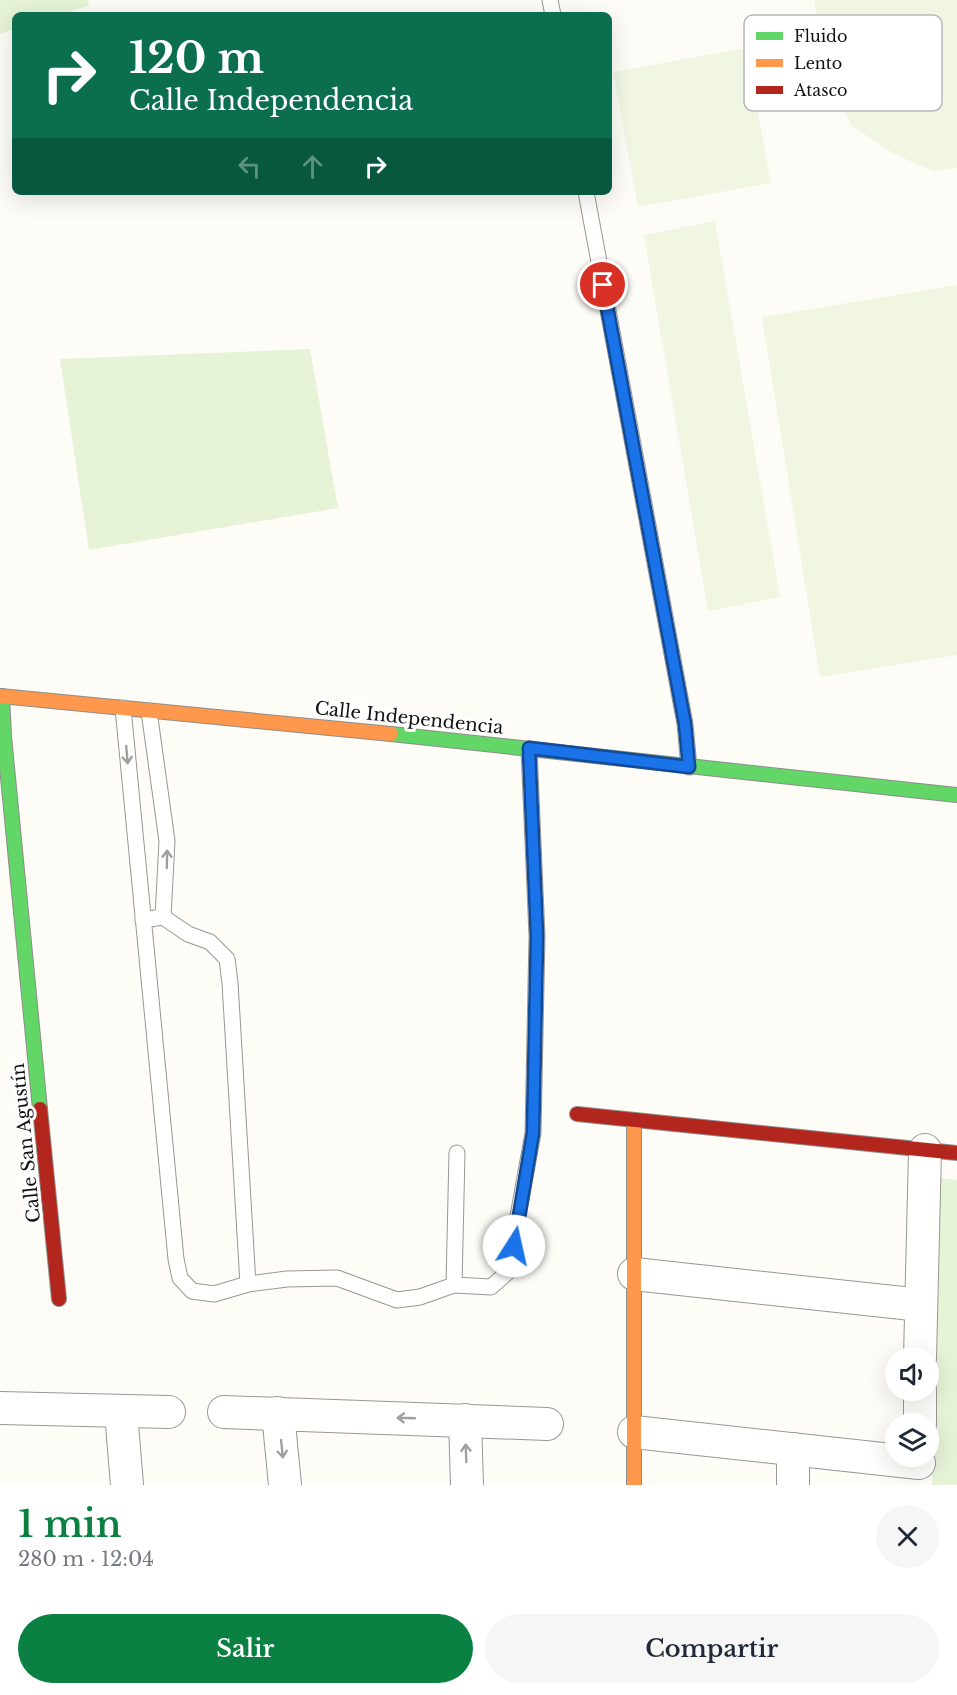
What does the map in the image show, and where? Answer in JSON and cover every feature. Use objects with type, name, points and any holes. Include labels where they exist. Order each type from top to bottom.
[{"type":"street","name":"Calle Independencia","points":[[1,696],[529,748],[957,795]]},
{"type":"street","name":"Calle San Agustín","points":[[1,696],[59,1299]]},
{"type":"street","points":[[577,1114],[957,1153]]},
{"type":"street","points":[[634,1120],[634,1485]]},
{"type":"street","points":[[920,1347],[925,1149]]},
{"type":"street","points":[[634,1274],[921,1305]]},
{"type":"street","points":[[0,1408],[169,1412]]},
{"type":"street","points":[[121,1412],[127,1485]]},
{"type":"street","points":[[224,1412],[547,1424]]},
{"type":"street","points":[[278,1413],[285,1485]]},
{"type":"street","points":[[465,1420],[466,1485]]},
{"type":"street","points":[[634,1432],[793,1449],[919,1468]]},
{"type":"street","points":[[793,1449],[793,1485]]},
{"type":"lane","points":[[587,195],[685,724],[689,767]]},
{"type":"lane","points":[[123,708],[176,1259],[180,1278],[192,1292],[214,1294],[248,1284],[287,1279],[338,1278],[397,1300],[420,1298],[454,1285],[491,1287],[508,1272],[533,1133],[537,936],[529,748]]},
{"type":"lane","points":[[149,711],[167,841],[163,917]]},
{"type":"lane","points":[[143,920],[163,917],[188,934],[210,942],[227,959],[248,1284]]},
{"type":"lane","points":[[454,1285],[457,1153]]},
{"type":"green space","points":[[0,0],[88,0],[89,6],[69,12],[12,12],[12,30],[0,34]]},
{"type":"green space","points":[[814,0],[957,0],[957,168],[933,171],[894,154],[851,125],[845,111],[942,111],[942,15],[817,15]]},
{"type":"green space","points":[[744,48],[744,111],[758,111],[771,183],[638,207],[613,72]]},
{"type":"green space","points":[[715,221],[780,597],[708,611],[644,235]]},
{"type":"green space","points":[[957,285],[957,655],[820,677],[762,317]]},
{"type":"green space","points":[[310,349],[338,508],[89,550],[60,359]]},
{"type":"green space","points":[[940,1178],[957,1180],[957,1485],[932,1485],[932,1467],[939,1467],[939,1413],[934,1413],[934,1401],[939,1401],[939,1347],[936,1347]]},
{"type":"traffic: fast","points":[[2,696],[40,1109]]},
{"type":"traffic: fast","points":[[391,734],[957,795]]},
{"type":"traffic: slow","points":[[0,696],[391,734]]},
{"type":"traffic: slow","points":[[634,1120],[634,1485]]},
{"type":"traffic: jam","points":[[40,1109],[59,1299]]},
{"type":"traffic: jam","points":[[577,1114],[957,1153]]},
{"type":"route","points":[[514,1246],[533,1133],[537,936],[529,748],[689,767],[685,724],[603,285]]}]
